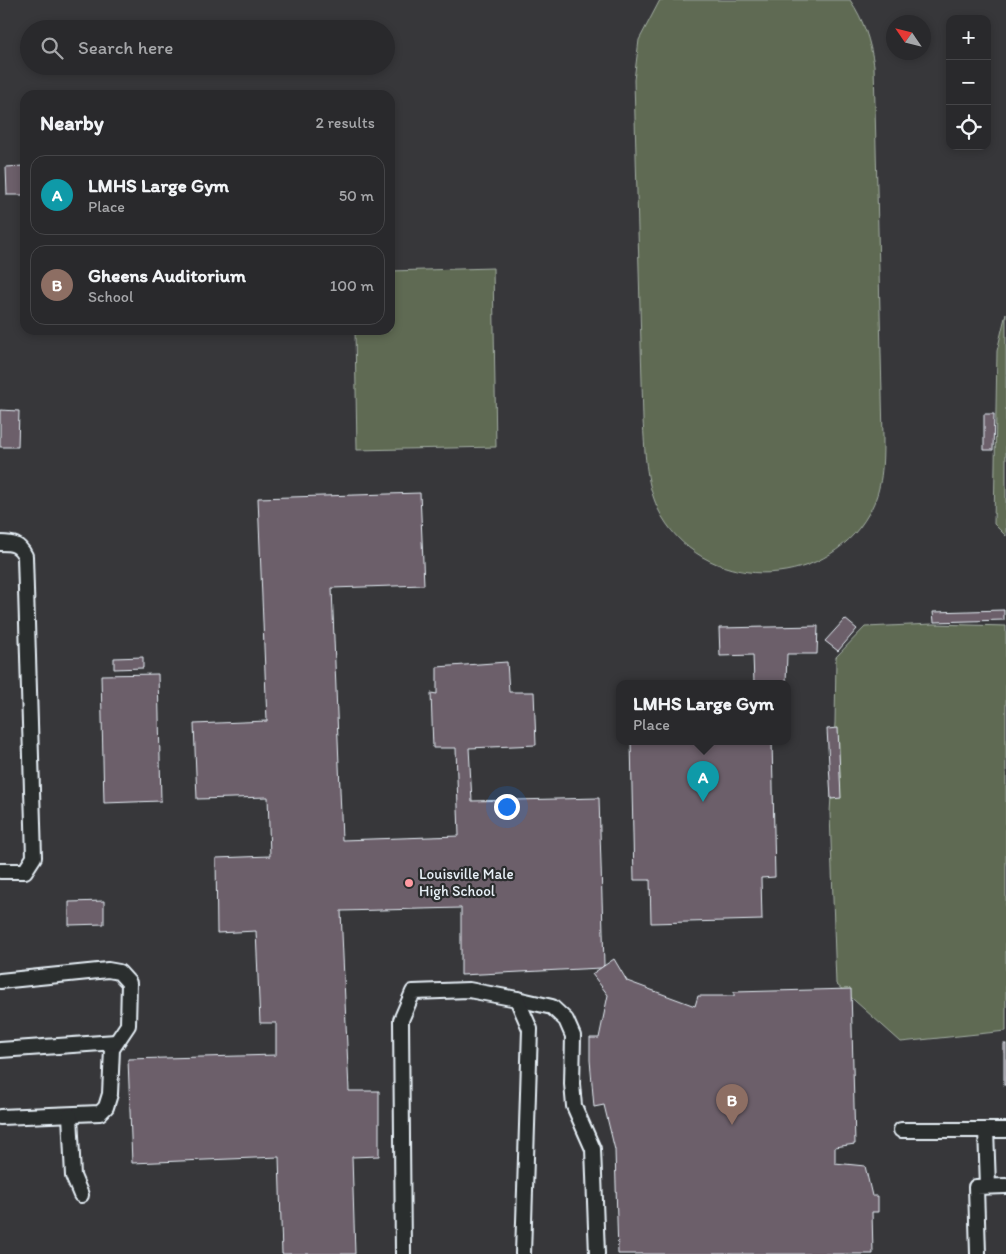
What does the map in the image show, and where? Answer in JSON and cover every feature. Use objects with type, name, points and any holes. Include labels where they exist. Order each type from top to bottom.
[{"type":"lane","points":[[0,543],[15,543],[26,556],[34,857],[25,871],[0,871]]},
{"type":"lane","points":[[0,981],[108,970],[119,972],[130,983],[128,1025],[112,1049],[110,1094],[106,1107],[100,1113],[92,1115],[0,1117]]},
{"type":"lane","points":[[403,1254],[401,1020],[413,992],[468,990],[552,1007],[566,1020],[573,1036],[572,1084],[574,1106],[594,1150],[597,1254]]},
{"type":"lane","points":[[517,999],[530,1029],[523,1254]]},
{"type":"lane","points":[[0,1050],[116,1042]]},
{"type":"lane","points":[[70,1115],[73,1176],[82,1195]]},
{"type":"lane","points":[[901,1130],[1006,1130]]},
{"type":"lane","points":[[986,1130],[988,1186]]},
{"type":"lane","points":[[978,1254],[976,1187],[1006,1186]]},
{"type":"green space","points":[[660,0],[850,0],[863,23],[871,48],[874,65],[883,436],[880,485],[869,513],[849,539],[823,558],[794,569],[762,573],[731,569],[702,557],[677,537],[658,509],[650,487],[646,465],[643,420],[634,80],[639,40]]},
{"type":"green space","points":[[493,268],[496,447],[357,450],[355,335],[395,335],[395,271]]},
{"type":"green space","points":[[1006,313],[1006,536],[994,524],[997,351]]},
{"type":"green space","points":[[933,624],[1006,626],[1006,1031],[901,1042],[836,984],[830,813],[835,723],[836,657],[865,627]]},
{"type":"building","points":[[20,166],[20,195],[7,195],[6,167]]},
{"type":"building","points":[[0,410],[19,411],[18,447],[0,447]]},
{"type":"building","points":[[984,414],[994,414],[993,450],[984,450]]},
{"type":"building","name":"Louisville Male High School","points":[[420,493],[424,585],[332,588],[342,840],[459,836],[456,748],[433,748],[431,693],[437,694],[437,667],[507,662],[509,692],[534,692],[536,745],[469,748],[472,801],[599,798],[604,965],[601,968],[461,975],[461,908],[341,911],[349,1091],[379,1091],[379,1156],[352,1157],[355,1254],[282,1254],[279,1157],[132,1163],[128,1059],[276,1055],[276,1023],[260,1023],[256,931],[217,933],[216,858],[270,856],[268,797],[197,799],[194,724],[267,721],[258,498]]},
{"type":"building","points":[[1004,610],[1004,620],[934,622],[933,612]]},
{"type":"building","points":[[845,619],[857,629],[838,651],[825,641]]},
{"type":"building","points":[[818,626],[817,654],[787,654],[786,680],[754,680],[753,655],[720,656],[719,628]]},
{"type":"building","points":[[143,657],[143,668],[114,669],[114,658]]},
{"type":"building","points":[[158,674],[161,801],[104,803],[101,675]]},
{"type":"building","points":[[838,728],[841,798],[831,799],[827,729]]},
{"type":"building","points":[[631,745],[772,745],[775,877],[761,878],[762,920],[651,923],[650,880],[634,880]]},
{"type":"building","points":[[104,901],[104,924],[69,925],[69,902]]},
{"type":"building","points":[[614,959],[627,981],[695,1006],[698,996],[734,996],[734,992],[851,989],[855,1144],[835,1147],[835,1163],[865,1166],[872,1196],[878,1196],[878,1212],[872,1212],[873,1254],[618,1254],[615,1150],[604,1105],[594,1107],[590,1060],[590,1038],[599,1038],[608,995],[592,974]]},
{"type":"building","points":[[1004,1044],[1006,1044],[1006,1085],[1004,1085]]},
{"type":"place","name":"LMHS Large Gym","points":[[703,802]]},
{"type":"place","name":"Louisville Male High School","points":[[409,883]]},
{"type":"place","name":"Gheens Auditorium","points":[[732,1125]]}]
